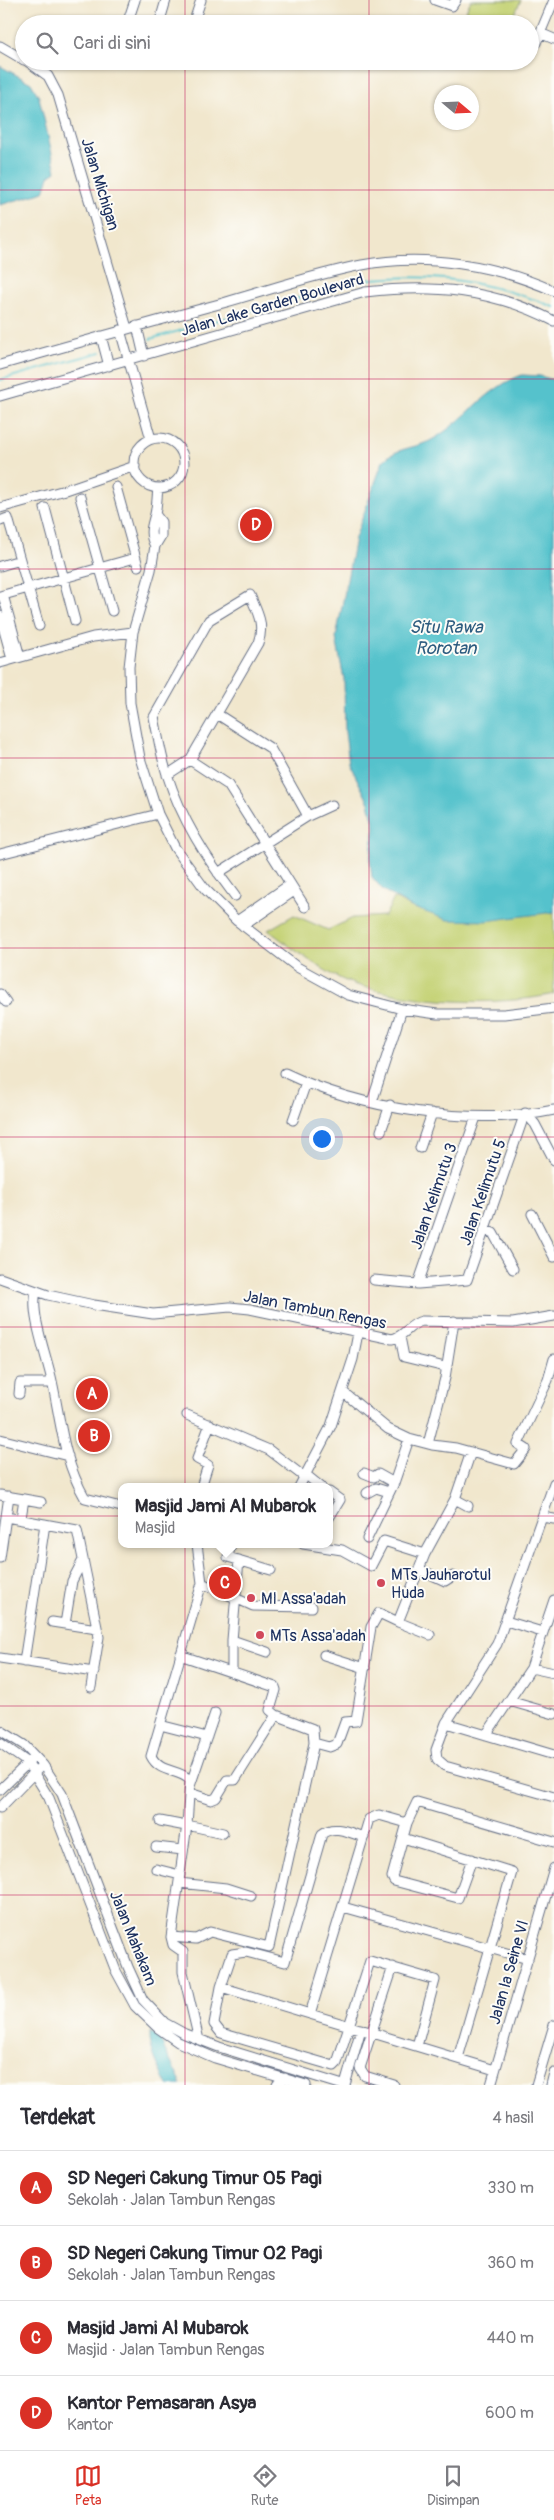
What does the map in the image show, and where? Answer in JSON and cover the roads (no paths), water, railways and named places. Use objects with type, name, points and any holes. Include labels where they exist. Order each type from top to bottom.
[{"type":"street","points":[[130,15],[135,0]]},
{"type":"street","points":[[162,15],[166,0]]},
{"type":"street","points":[[196,15],[200,0]]},
{"type":"street","points":[[435,0],[452,6],[456,0]]},
{"type":"street","points":[[553,3],[540,33],[554,39]]},
{"type":"street","name":"Jalan Michigan","points":[[0,46],[15,54]]},
{"type":"street","name":"Jalan Michigan","points":[[39,70],[48,76],[58,95],[128,328]]},
{"type":"street","name":"Jalan Lake Garden Boulevard","points":[[0,365],[128,328],[362,265],[411,261],[450,262],[498,271],[554,291]]},
{"type":"street","name":"Jalan Lake Garden Boulevard","points":[[0,396],[365,292],[408,287],[446,290],[492,297],[532,310],[554,321]]},
{"type":"street","points":[[128,328],[144,356]]},
{"type":"street","points":[[128,328],[128,361],[151,439]]},
{"type":"street","points":[[101,336],[109,366]]},
{"type":"street","points":[[160,438],[176,444],[184,459],[184,467],[177,481],[171,485],[158,488],[151,487],[140,479],[135,466],[138,450],[151,439],[160,438]]},
{"type":"street","points":[[0,508],[65,490],[135,466]]},
{"type":"street","points":[[16,658],[2,596],[28,587],[100,568],[137,562],[116,487]]},
{"type":"street","points":[[158,488],[155,514],[151,524],[150,537],[155,546],[151,570],[133,632],[129,667],[130,703],[140,758],[158,814],[176,848],[200,882],[240,923],[296,967],[348,995],[402,1009],[437,1014],[504,1014],[554,1008]]},
{"type":"street","points":[[80,497],[112,611]]},
{"type":"street","points":[[45,508],[75,621]]},
{"type":"street","points":[[4,520],[20,560],[39,626]]},
{"type":"street","points":[[0,566],[20,560]]},
{"type":"street","points":[[167,775],[190,760],[262,632],[261,620],[250,595],[209,620],[154,717],[167,775],[188,826],[218,874],[235,896]]},
{"type":"street","points":[[0,616],[16,658]]},
{"type":"street","points":[[0,663],[93,637],[133,632]]},
{"type":"street","points":[[217,714],[270,748],[308,816]]},
{"type":"street","points":[[190,760],[228,785],[291,888],[305,907]]},
{"type":"street","points":[[218,874],[308,816],[332,805]]},
{"type":"street","points":[[0,854],[158,814]]},
{"type":"street","points":[[240,923],[291,888]]},
{"type":"street","points":[[0,994],[6,1002]]},
{"type":"street","points":[[372,1102],[402,1009]]},
{"type":"street","points":[[285,1073],[306,1083],[347,1097],[432,1113],[476,1117],[554,1110]]},
{"type":"street","points":[[293,1120],[306,1083]]},
{"type":"street","points":[[381,1131],[390,1106]]},
{"type":"street","points":[[420,1148],[432,1113]]},
{"type":"street","name":"Jalan Kelimutu 5","points":[[418,1284],[468,1280],[525,1113],[535,1124],[554,1160]]},
{"type":"street","name":"Jalan Kelimutu 3","points":[[418,1284],[476,1117]]},
{"type":"street","points":[[532,1214],[554,1257]]},
{"type":"street","points":[[485,1230],[493,1233],[513,1269]]},
{"type":"street","name":"Jalan Tambun Rengas","points":[[0,1278],[35,1295],[94,1306],[153,1314],[221,1308],[250,1309],[357,1338],[392,1339],[400,1337],[419,1322],[454,1320],[513,1323],[554,1316]]},
{"type":"street","points":[[374,1280],[418,1284]]},
{"type":"street","points":[[35,1295],[58,1424],[68,1456],[85,1498],[118,1506]]},
{"type":"street","points":[[428,1444],[445,1378],[445,1367],[454,1320]]},
{"type":"street","points":[[400,1337],[404,1357],[445,1367]]},
{"type":"street","points":[[301,1483],[331,1426],[343,1392],[357,1338]]},
{"type":"street","points":[[343,1392],[388,1429],[409,1439],[471,1452],[515,1464],[526,1449],[518,1444],[551,1381],[554,1359]]},
{"type":"street","points":[[19,1394],[20,1383],[52,1383]]},
{"type":"street","points":[[187,1415],[269,1450],[315,1483]]},
{"type":"street","points":[[203,1483],[208,1465],[197,1459],[210,1424]]},
{"type":"street","points":[[367,1539],[394,1482],[409,1439]]},
{"type":"street","points":[[0,1440],[68,1456]]},
{"type":"street","points":[[398,1622],[425,1554],[456,1499],[471,1452]]},
{"type":"street","points":[[364,1473],[374,1477],[378,1474],[394,1482]]},
{"type":"street","points":[[554,1483],[506,1621],[488,1662],[446,1723],[436,1750],[437,1759],[445,1766],[554,1797]]},
{"type":"street","points":[[367,1493],[376,1488],[389,1492]]},
{"type":"street","points":[[333,1495],[340,1500],[333,1511]]},
{"type":"street","points":[[0,1558],[6,1517],[4,1496],[41,1502]]},
{"type":"street","points":[[21,1518],[24,1499]]},
{"type":"street","points":[[456,1499],[468,1506]]},
{"type":"street","points":[[6,1517],[21,1518],[77,1530],[99,1638],[91,1687]]},
{"type":"street","points":[[542,1517],[554,1519]]},
{"type":"street","points":[[24,1662],[44,1524]]},
{"type":"street","points":[[326,1548],[342,1550],[371,1566],[384,1541],[425,1554]]},
{"type":"street","points":[[190,1790],[188,1778],[164,1770],[153,1760],[151,1752],[202,1583],[198,1548]]},
{"type":"street","points":[[230,1548],[228,1557],[271,1570]]},
{"type":"street","points":[[65,1624],[72,1581],[83,1560]]},
{"type":"street","points":[[232,1672],[232,1640],[239,1560]]},
{"type":"street","points":[[419,1569],[445,1581],[453,1576]]},
{"type":"street","points":[[202,1583],[253,1606],[312,1607]]},
{"type":"street","points":[[486,1735],[532,1668],[542,1632],[554,1600]]},
{"type":"street","points":[[314,1744],[334,1747],[345,1722],[356,1721],[365,1668],[367,1642],[377,1615],[381,1614],[430,1635]]},
{"type":"street","points":[[506,1621],[542,1632]]},
{"type":"street","points":[[52,1622],[97,1629]]},
{"type":"street","points":[[232,1640],[267,1652]]},
{"type":"street","points":[[171,1937],[196,1939],[210,1932],[269,1947],[314,1744],[312,1729],[276,1715],[270,1710],[276,1689],[180,1655]]},
{"type":"street","points":[[324,1655],[365,1668]]},
{"type":"street","points":[[0,1658],[94,1672]]},
{"type":"street","points":[[532,1668],[554,1673]]},
{"type":"street","points":[[509,1701],[554,1714]]},
{"type":"street","points":[[199,2040],[183,1972],[183,1952],[173,1945],[171,1937],[187,1825],[190,1790],[215,1713]]},
{"type":"street","points":[[190,1790],[211,1800],[216,1798],[227,1780],[236,1780],[276,1715]]},
{"type":"street","points":[[446,1723],[554,1755]]},
{"type":"street","points":[[160,1725],[208,1737]]},
{"type":"street","name":"Jalan Mahakam","points":[[0,1730],[24,1745],[31,1759],[35,1772],[49,1798],[116,1971],[135,2006],[158,2028],[178,2042],[216,2058],[302,2084]]},
{"type":"street","name":"Jalan Mahakam","points":[[0,1743],[43,1765],[62,1794],[128,1967],[143,2000],[165,2022],[199,2040],[344,2085]]},
{"type":"street","points":[[0,1790],[31,1759]]},
{"type":"street","points":[[0,1808],[43,1765]]},
{"type":"street","points":[[472,1859],[458,1898],[392,1880],[407,1823],[415,1804],[419,1802],[554,1842]]},
{"type":"street","points":[[310,2014],[369,1819],[374,1816],[407,1823]]},
{"type":"street","points":[[160,1821],[223,1833]]},
{"type":"street","points":[[364,1837],[335,1829],[328,1829],[322,1834],[285,1962],[246,1952],[236,1952],[230,1956],[221,1987],[214,2024],[220,2033],[329,2066],[337,2063],[368,1962],[393,1967],[435,1980],[417,2046]]},
{"type":"street","points":[[403,1838],[512,1872],[458,2058]]},
{"type":"street","points":[[156,1847],[183,1850]]},
{"type":"street","name":"Jalan la Seine VI","points":[[491,2085],[554,1868]]},
{"type":"street","points":[[156,1869],[179,1879],[226,1888],[251,1896]]},
{"type":"street","points":[[343,1907],[528,1960]]},
{"type":"street","points":[[393,1967],[360,2072],[365,2076],[394,2085]]},
{"type":"street","points":[[221,1987],[495,2070]]},
{"type":"street","points":[[536,2085],[554,2025]]},
{"type":"street","points":[[344,2085],[361,2029]]},
{"type":"street","points":[[551,2085],[554,2073]]},
{"type":"street","points":[[277,2085],[285,2078]]},
{"type":"water","points":[[0,66],[31,83],[39,97],[56,171],[49,176],[44,192],[0,205]]},
{"type":"water","name":"Situ Rawa Rorotan","points":[[522,375],[540,376],[554,380],[554,912],[486,921],[448,920],[411,907],[383,890],[372,877],[370,859],[375,827],[369,803],[349,763],[345,732],[344,679],[336,638],[355,538],[383,461],[395,453],[435,438],[498,387]]},
{"type":"water","points":[[150,2032],[159,2038],[182,2085],[168,2085],[153,2053]]},
{"type":"waterway","points":[[150,339],[362,280],[412,277],[459,281],[506,291],[554,307]]},
{"type":"waterway","points":[[0,380],[101,352]]},
{"type":"place","name":"Kantor Pemasaran Asya","points":[[256,525]]},
{"type":"place","name":"SD Negeri Cakung Timur 05 Pagi","points":[[92,1394]]},
{"type":"place","name":"SD Negeri Cakung Timur 02 Pagi","points":[[94,1436]]},
{"type":"place","name":"Masjid Jami Al Mubarok","points":[[225,1583]]},
{"type":"place","name":"MTs Jauharotul Huda","points":[[381,1583]]},
{"type":"place","name":"MI Assa'adah","points":[[251,1598]]},
{"type":"place","name":"MTs Assa'adah","points":[[260,1635]]}]
